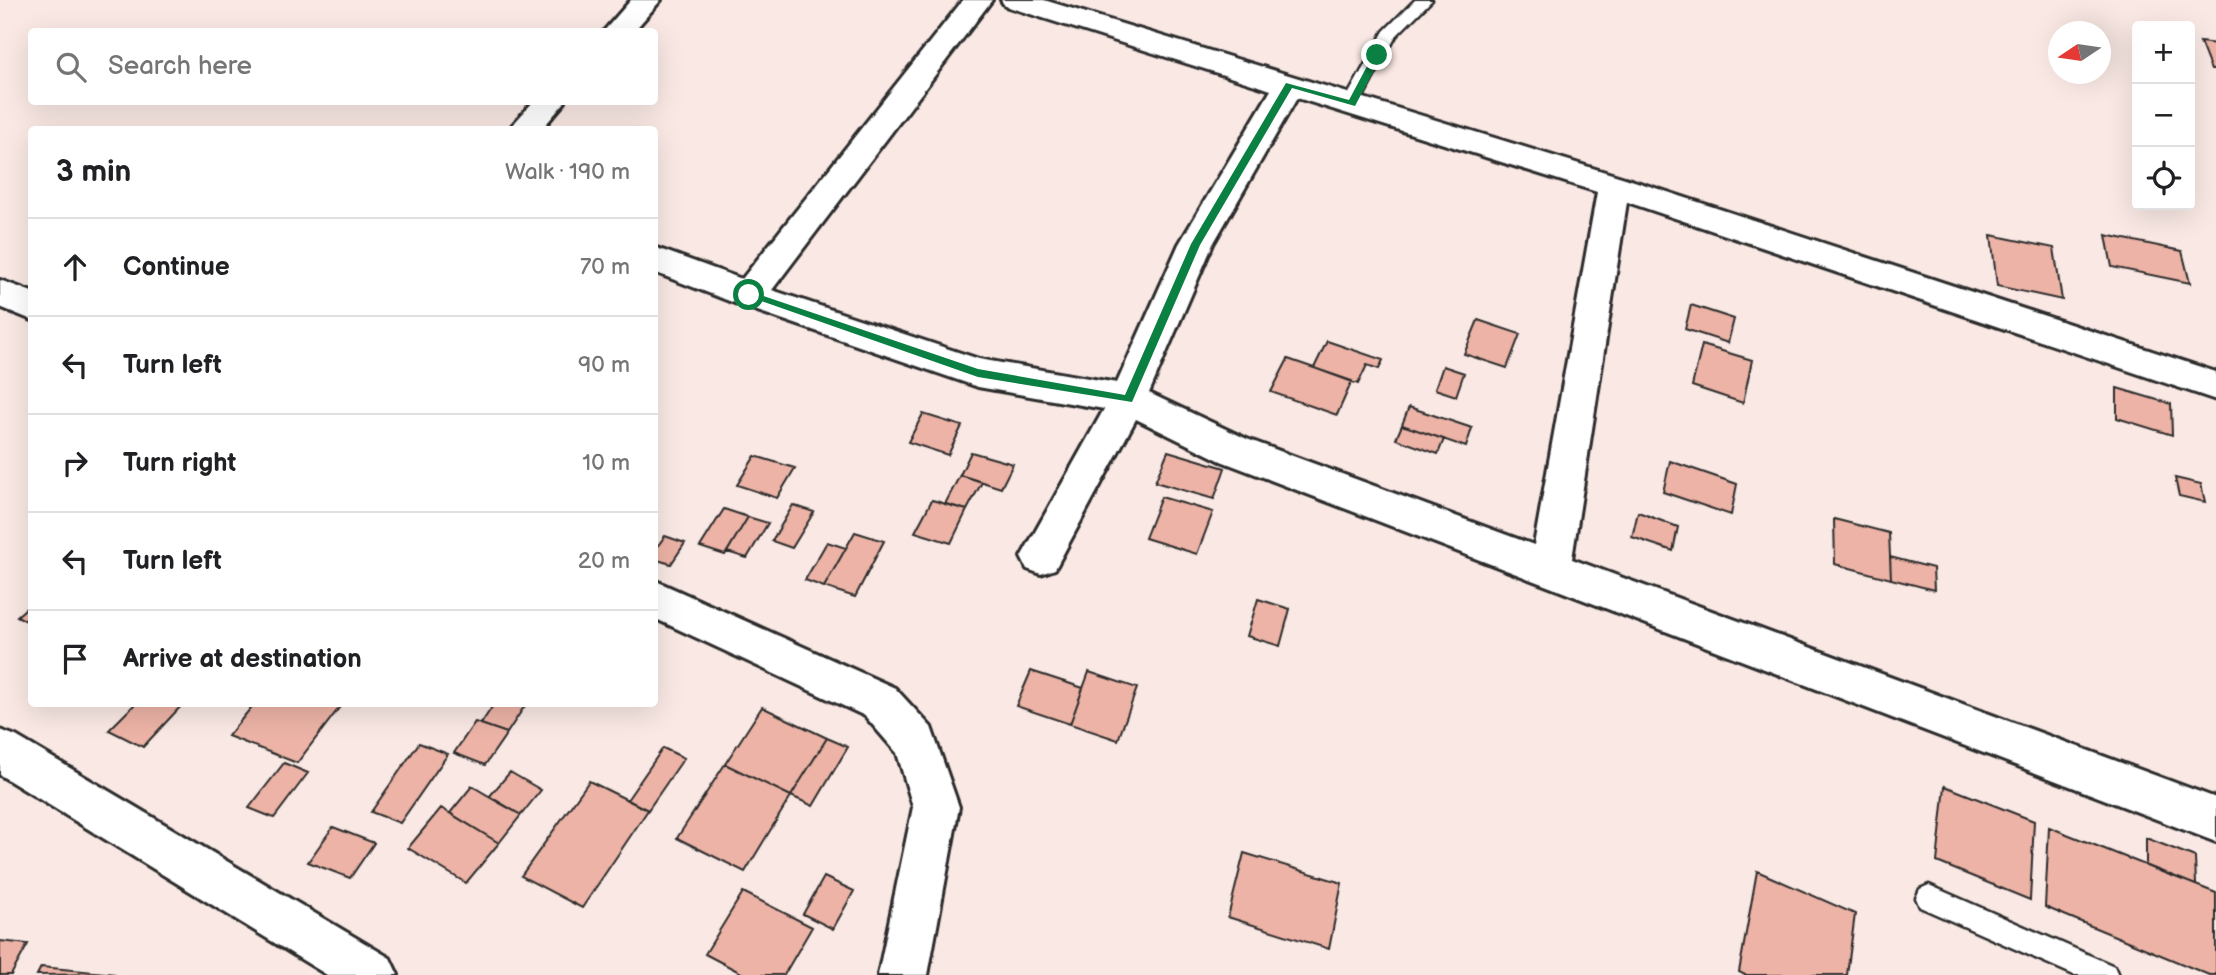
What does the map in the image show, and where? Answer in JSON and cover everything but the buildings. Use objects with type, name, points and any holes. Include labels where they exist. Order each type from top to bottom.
[{"type":"street","points":[[621,28],[646,0]]},
{"type":"street","points":[[749,295],[978,0]]},
{"type":"street","points":[[1033,3],[1614,186],[2216,386]]},
{"type":"street","points":[[1041,557],[1128,399],[1196,244],[1289,85]]},
{"type":"street","points":[[527,126],[547,105]]},
{"type":"street","points":[[1550,568],[1614,186]]},
{"type":"street","points":[[658,261],[749,295],[978,373],[1128,399],[1234,450],[2216,820]]},
{"type":"street","points":[[658,600],[880,702],[915,742],[936,807],[903,975]]},
{"type":"street","points":[[0,751],[364,973]]},
{"type":"lane","points":[[1352,104],[1390,34],[1424,0]]},
{"type":"lane","points":[[1928,898],[2105,975]]},
{"type":"route","points":[[749,295],[978,373],[1128,399],[1196,244],[1289,85],[1352,104],[1377,55]]}]
